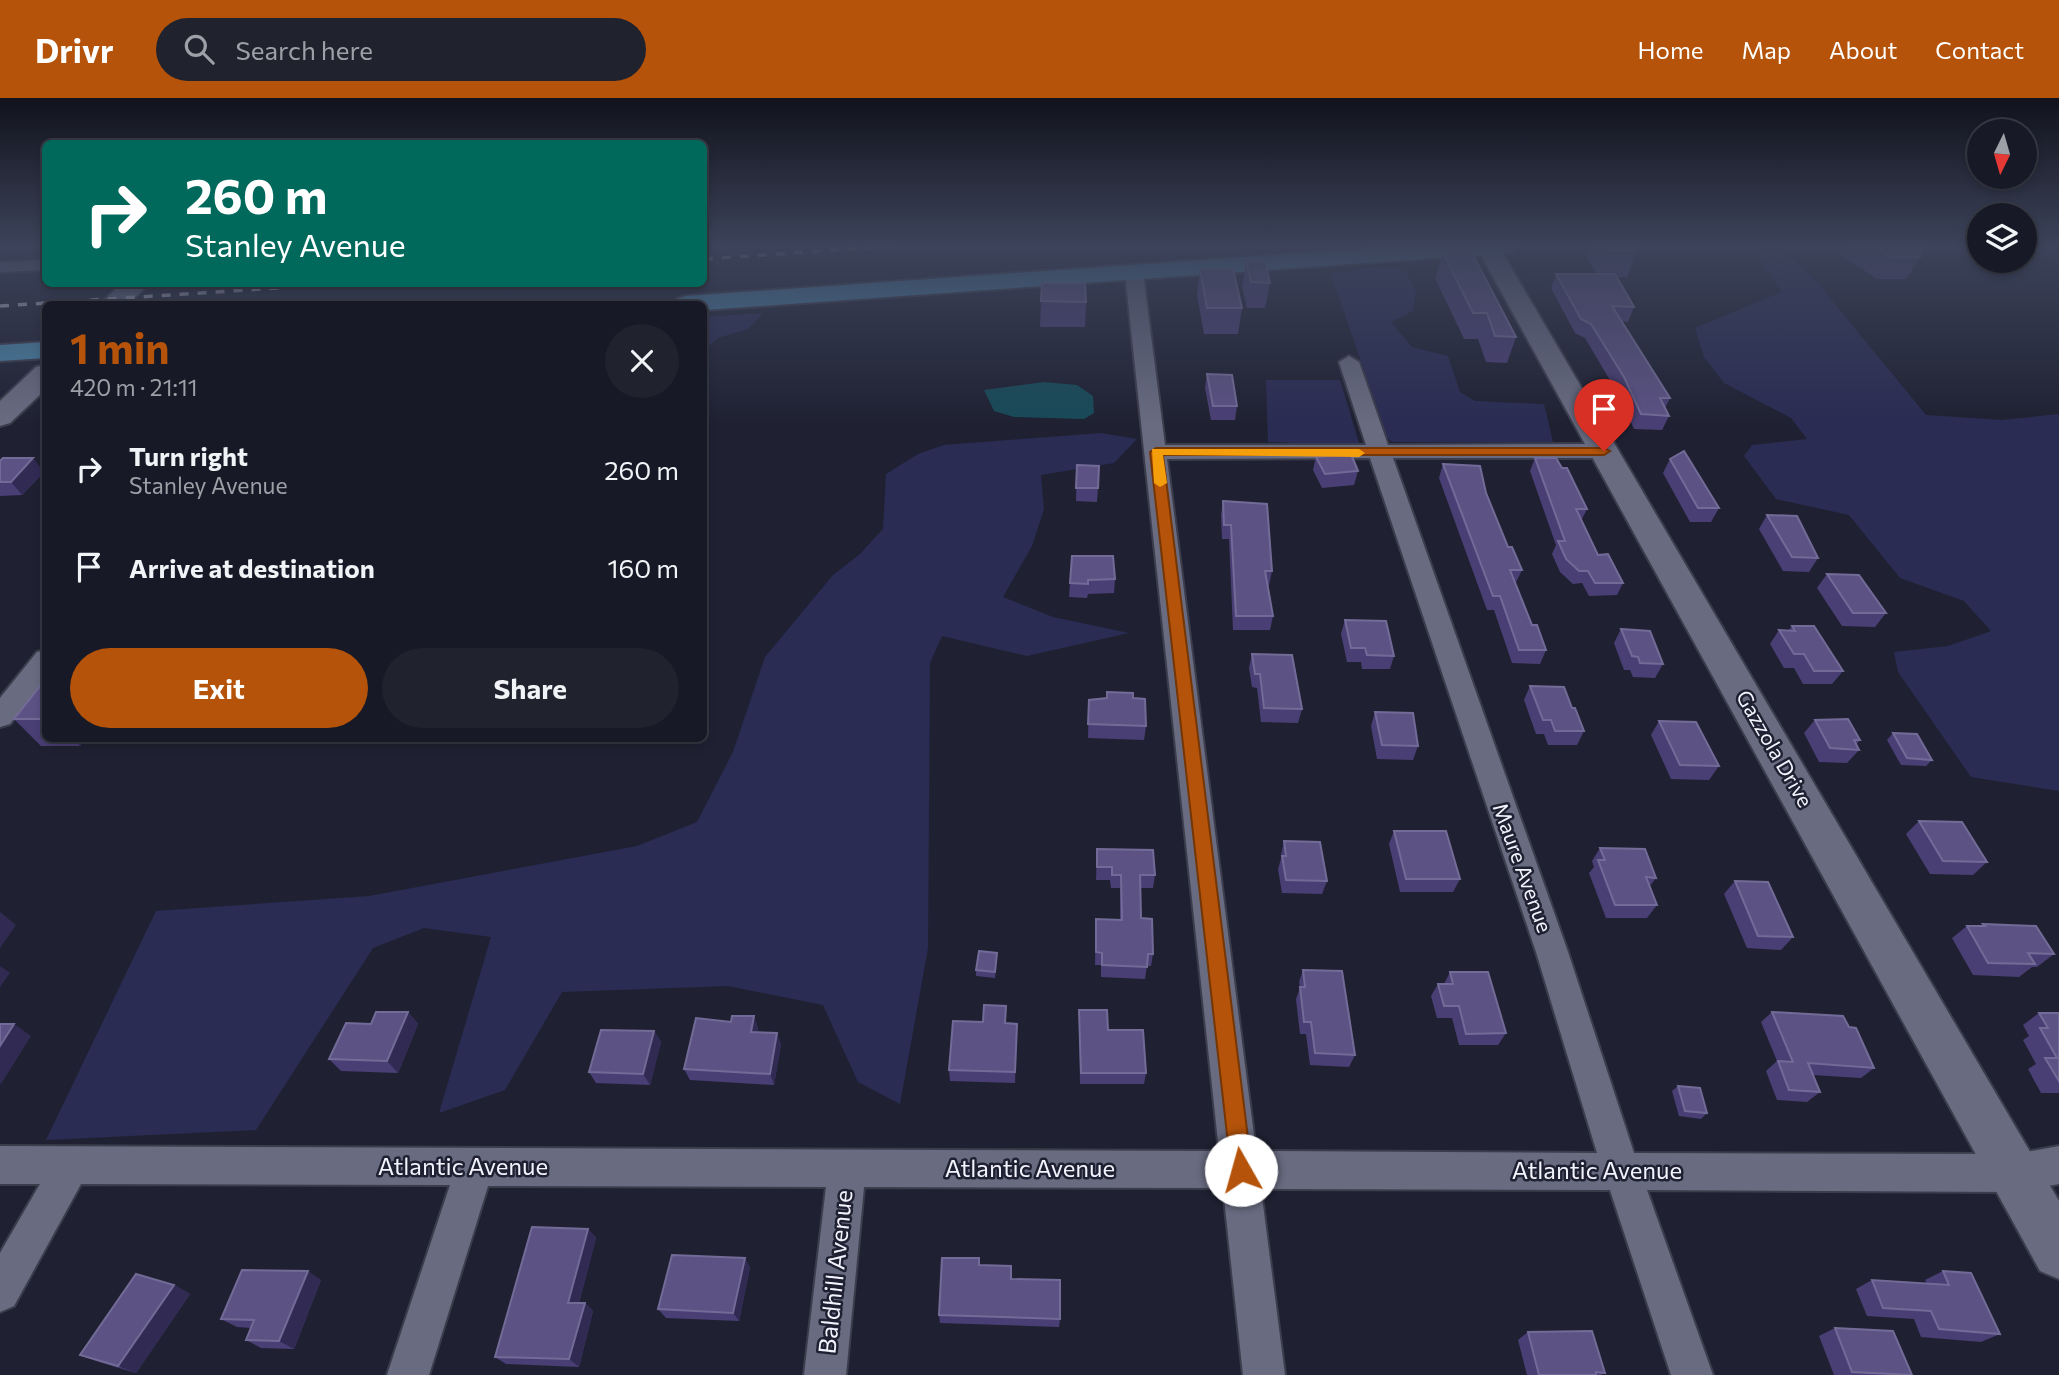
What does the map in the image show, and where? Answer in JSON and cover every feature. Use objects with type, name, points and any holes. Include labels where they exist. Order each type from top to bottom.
[{"type":"main road","points":[[0,353],[42,350]]},
{"type":"street","points":[[1138,306],[1264,1375]]},
{"type":"street","name":"Gazzola Drive","points":[[1528,306],[1604,451],[2059,1252]]},
{"type":"street","name":"Maure Avenue","points":[[1349,362],[1378,453],[1552,952],[1583,1057],[1692,1375]]},
{"type":"street","points":[[0,417],[42,377]]},
{"type":"street","points":[[1156,452],[1604,451]]},
{"type":"street","points":[[0,717],[42,664]]},
{"type":"street","name":"Atlantic Avenue","points":[[0,1165],[2015,1173],[2059,1165]]},
{"type":"street","points":[[0,1292],[71,1165]]},
{"type":"street","points":[[408,1375],[475,1167]]},
{"type":"street","name":"Baldhill Avenue","points":[[825,1375],[846,1168]]},
{"type":"shaded area","points":[[1342,306],[1414,306],[1413,311],[1391,322],[1412,347],[1448,356],[1460,392],[1475,401],[1544,404],[1553,442],[1392,442],[1387,437]]},
{"type":"shaded area","points":[[1749,306],[1836,306],[1926,415],[2002,420],[2059,414],[2059,791],[1971,777],[1898,672],[1894,652],[1948,646],[1991,631],[1964,601],[1900,578],[1849,515],[1776,499],[1744,456],[1752,445],[1807,439],[1791,418],[1724,383],[1704,357],[1695,328]]},
{"type":"shaded area","points":[[763,313],[748,329],[718,338],[707,347],[707,317]]},
{"type":"shaded area","points":[[1266,380],[1340,380],[1360,446],[1268,442]]},
{"type":"shaded area","points":[[1044,382],[1077,385],[1093,396],[1094,413],[1084,419],[1014,417],[994,411],[984,390]]},
{"type":"shaded area","points":[[1101,433],[1137,439],[1114,463],[1041,475],[1044,509],[1032,546],[1003,597],[1053,617],[1129,633],[1027,656],[942,636],[930,663],[928,948],[900,1104],[858,1082],[823,1005],[728,986],[562,992],[505,1090],[439,1113],[491,937],[424,928],[373,948],[256,1130],[46,1140],[156,911],[369,896],[637,846],[697,822],[733,752],[765,657],[833,575],[860,554],[883,529],[886,474],[918,454],[944,445]]},
{"type":"building","points":[[1207,306],[1241,306],[1242,308],[1207,308]]},
{"type":"building","points":[[1469,306],[1500,306],[1516,337],[1495,336],[1487,313],[1473,313]]},
{"type":"building","points":[[1574,306],[1633,306],[1612,306],[1670,398],[1660,398],[1669,416],[1641,414],[1624,377],[1591,324],[1581,319]]},
{"type":"building","points":[[1207,374],[1232,375],[1237,406],[1213,406]]},
{"type":"building","points":[[1684,451],[1719,508],[1698,508],[1670,459]]},
{"type":"building","points":[[1351,454],[1358,471],[1325,474],[1316,457]]},
{"type":"building","points":[[3,458],[33,458],[11,482],[0,482],[0,461]]},
{"type":"building","points":[[1535,458],[1556,458],[1562,468],[1567,468],[1587,509],[1576,509],[1598,555],[1608,554],[1623,583],[1595,583],[1588,571],[1579,571],[1566,559],[1558,541],[1565,541]]},
{"type":"building","points":[[1443,464],[1480,466],[1486,493],[1508,547],[1512,547],[1522,570],[1510,570],[1532,625],[1537,625],[1546,650],[1519,650],[1500,596],[1493,596]]},
{"type":"building","points":[[1077,465],[1099,466],[1098,488],[1076,488]]},
{"type":"building","points":[[1223,501],[1267,504],[1272,571],[1265,571],[1273,616],[1236,616],[1231,525],[1224,525]]},
{"type":"building","points":[[1767,515],[1797,516],[1818,558],[1792,557]]},
{"type":"building","points":[[1072,556],[1113,556],[1115,579],[1088,580],[1088,584],[1070,583]]},
{"type":"building","points":[[1827,574],[1859,575],[1886,613],[1853,613]]},
{"type":"building","points":[[1345,620],[1386,621],[1394,656],[1367,655],[1365,648],[1351,648]]},
{"type":"building","points":[[1792,626],[1814,626],[1843,671],[1814,671],[1804,654],[1794,654],[1779,630],[1795,631]]},
{"type":"building","points":[[1621,629],[1650,631],[1663,664],[1640,663],[1638,657],[1632,656]]},
{"type":"building","points":[[1252,654],[1292,655],[1302,709],[1264,708],[1260,674],[1255,674]]},
{"type":"building","points":[[41,685],[42,685],[42,719],[14,719]]},
{"type":"building","points":[[1530,686],[1564,687],[1584,731],[1555,731],[1551,720],[1543,720]]},
{"type":"building","points":[[1107,692],[1133,693],[1133,698],[1145,699],[1146,726],[1088,724],[1089,700],[1107,698]]},
{"type":"building","points":[[1375,712],[1413,713],[1418,746],[1382,745]]},
{"type":"building","points":[[1848,719],[1860,740],[1854,740],[1859,750],[1830,748],[1815,720]]},
{"type":"building","points":[[1659,721],[1696,722],[1719,766],[1680,765]]},
{"type":"building","points":[[1893,733],[1917,734],[1932,760],[1907,758]]},
{"type":"building","points":[[1919,821],[1962,822],[1987,862],[1943,861]]},
{"type":"building","points":[[1394,831],[1446,831],[1460,879],[1406,879]]},
{"type":"building","points":[[1284,841],[1320,842],[1327,881],[1286,880],[1282,856],[1286,856]]},
{"type":"building","points":[[1600,848],[1645,849],[1656,878],[1646,877],[1657,905],[1615,905],[1598,860],[1605,860]]},
{"type":"building","points":[[1097,849],[1153,850],[1155,875],[1140,875],[1141,918],[1152,919],[1153,954],[1148,954],[1147,967],[1102,965],[1102,953],[1096,952],[1096,919],[1122,920],[1121,875],[1112,875],[1112,867],[1097,867]]},
{"type":"building","points":[[1735,881],[1768,882],[1793,937],[1758,936]]},
{"type":"building","points":[[1983,924],[2036,926],[2054,954],[2028,953],[2035,964],[1988,963],[1967,926],[1985,926]]},
{"type":"building","points":[[979,951],[997,953],[995,972],[976,970]]},
{"type":"building","points":[[1303,970],[1342,971],[1355,1055],[1315,1053],[1311,1022],[1304,1022],[1300,987],[1305,987]]},
{"type":"building","points":[[1450,972],[1488,972],[1506,1033],[1466,1034],[1459,1006],[1444,1006],[1438,984],[1453,984]]},
{"type":"building","points":[[984,1005],[1006,1006],[1005,1023],[1017,1024],[1015,1072],[949,1070],[953,1021],[983,1022]]},
{"type":"building","points":[[1079,1010],[1107,1010],[1108,1030],[1143,1030],[1146,1073],[1081,1073]]},
{"type":"building","points":[[376,1012],[408,1012],[387,1061],[329,1059],[346,1023],[371,1024]]},
{"type":"building","points":[[1772,1012],[1843,1016],[1849,1027],[1856,1028],[1874,1068],[1808,1063],[1820,1092],[1789,1090],[1778,1061],[1793,1062]]},
{"type":"building","points":[[2039,1013],[2059,1013],[2059,1081],[2045,1058],[2057,1058],[2040,1028],[2048,1028]]},
{"type":"building","points":[[732,1016],[754,1016],[751,1032],[777,1033],[770,1074],[684,1069],[696,1018],[731,1022]]},
{"type":"building","points":[[0,1024],[14,1024],[0,1046]]},
{"type":"building","points":[[601,1030],[654,1031],[643,1074],[589,1072]]},
{"type":"building","points":[[1678,1086],[1700,1088],[1707,1113],[1685,1111]]},
{"type":"building","points":[[532,1227],[588,1229],[568,1303],[585,1303],[569,1359],[495,1357]]},
{"type":"building","points":[[672,1255],[745,1258],[733,1313],[658,1309]]},
{"type":"building","points":[[942,1258],[979,1258],[979,1265],[1011,1266],[1011,1279],[1060,1280],[1060,1319],[939,1315]]},
{"type":"building","points":[[242,1270],[308,1271],[279,1341],[246,1340],[254,1320],[221,1319]]},
{"type":"building","points":[[1943,1271],[1971,1273],[2000,1334],[1939,1329],[1931,1311],[1883,1308],[1872,1280],[1949,1285]]},
{"type":"building","points":[[136,1274],[174,1285],[118,1366],[80,1355]]},
{"type":"building","points":[[1835,1328],[1893,1331],[1912,1375],[1852,1372]]},
{"type":"building","points":[[1592,1331],[1605,1373],[1539,1375],[1528,1332]]},
{"type":"railway","points":[[0,306],[6,306]]},
{"type":"slow traffic","points":[[1160,483],[1156,452],[1359,453]]},
{"type":"route","points":[[1241,1170],[1156,452],[1604,451]]}]
